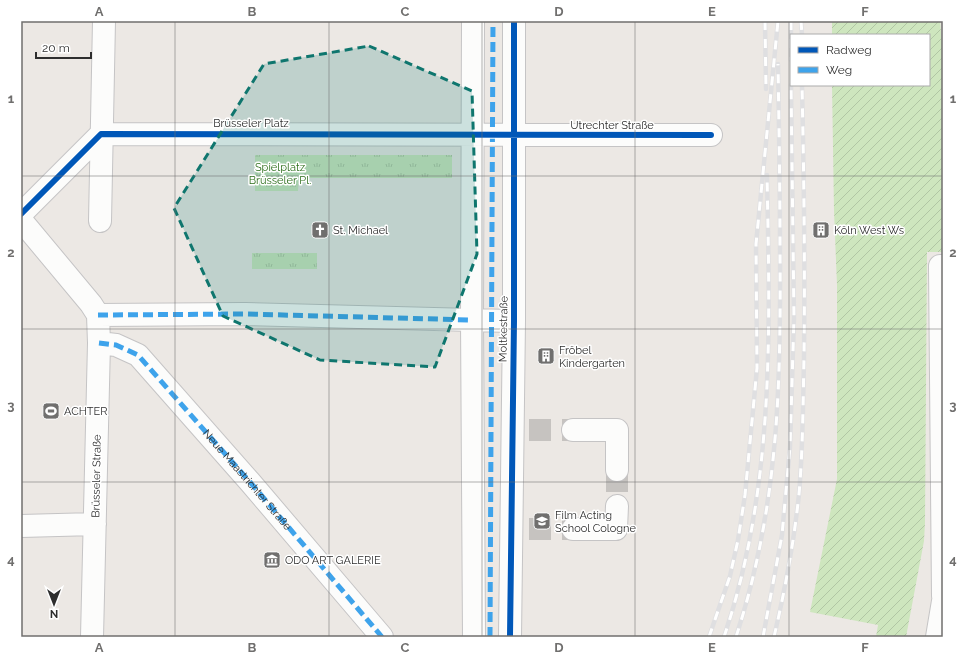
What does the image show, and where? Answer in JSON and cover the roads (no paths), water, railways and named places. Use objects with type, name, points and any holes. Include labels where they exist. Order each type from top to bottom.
[{"type":"street","points":[[100,221],[104,21]]},
{"type":"street","points":[[473,21],[472,320],[474,637]]},
{"type":"street","name":"Moltkestraße","points":[[510,637],[520,529],[521,430],[514,321],[514,21]]},
{"type":"street","points":[[21,214],[101,134]]},
{"type":"street","name":"Brüsseler Platz","points":[[101,134],[514,135]]},
{"type":"street","name":"Utrechter Straße","points":[[514,135],[711,135]]},
{"type":"street","points":[[21,220],[92,304],[98,315],[245,314],[514,321]]},
{"type":"street","points":[[943,266],[940,266],[943,596]]},
{"type":"street","name":"Brüsseler Straße","points":[[92,637],[99,343],[98,315]]},
{"type":"street","name":"Neue Maastrichter Straße","points":[[99,343],[116,345],[138,355],[250,482],[382,637]]},
{"type":"street","points":[[573,430],[617,430],[617,470]]},
{"type":"street","points":[[573,529],[616,529],[617,506]]},
{"type":"street","points":[[21,526],[95,524]]},
{"type":"street","points":[[937,637],[943,601]]},
{"type":"tunnel","points":[[529,430],[573,430]]},
{"type":"tunnel","points":[[617,470],[617,506]]},
{"type":"tunnel","points":[[529,529],[573,529]]},
{"type":"railway","points":[[765,21],[766,89]]},
{"type":"railway","points":[[709,637],[730,576],[738,540],[745,495],[757,368],[756,244],[778,21]]},
{"type":"railway","points":[[791,21],[791,34]]},
{"type":"railway","points":[[801,21],[802,34]]},
{"type":"railway","points":[[736,637],[750,588],[761,540],[769,492],[778,396],[780,348],[778,64]]},
{"type":"railway","points":[[763,637],[782,535],[790,447],[794,318],[791,86]]},
{"type":"railway","points":[[774,637],[792,548],[797,512],[803,426],[804,187],[802,86]]},
{"type":"railway","points":[[724,637],[741,580],[753,523],[761,466],[766,408],[768,350],[769,292],[767,175]]},
{"type":"place","name":"St. Michael","points":[[320,230]]},
{"type":"place","name":"Köln West Ws","points":[[821,230]]},
{"type":"place","name":"Fröbel Kindergarten","points":[[546,356]]},
{"type":"place","name":"ACHTER","points":[[51,411]]},
{"type":"place","name":"Film Acting School Cologne","points":[[542,521]]},
{"type":"place","name":"ODO ART GALERIE","points":[[272,560]]},
{"type":"park label","name":"Spielplatz Brüsseler Pl.","points":[[280,173]]}]
